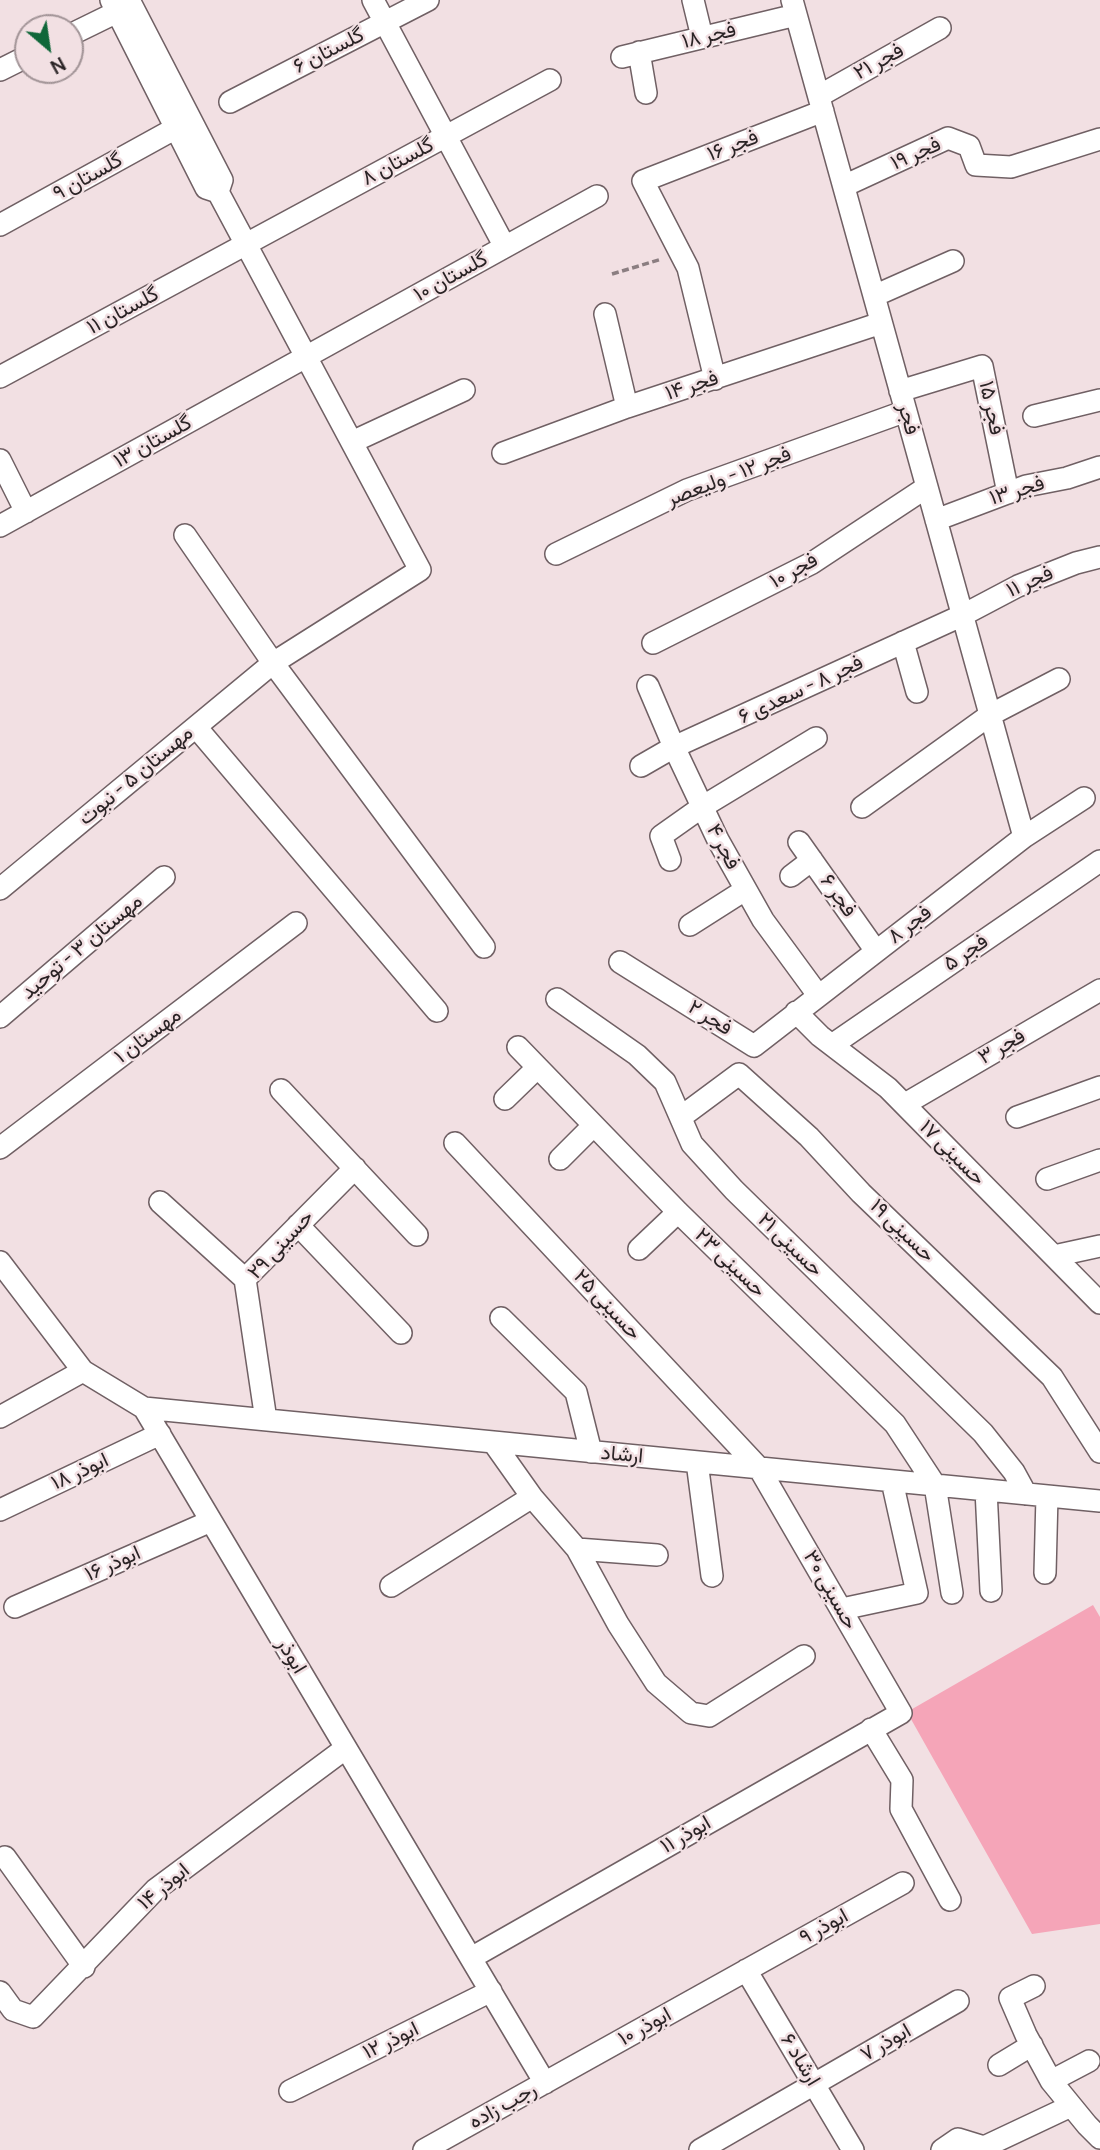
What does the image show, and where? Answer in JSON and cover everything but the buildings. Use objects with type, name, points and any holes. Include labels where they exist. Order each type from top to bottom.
[{"type":"street","points":[[373,0],[505,247]]},
{"type":"street","name":"گلستان ۶","points":[[230,102],[428,0]]},
{"type":"street","points":[[694,0],[702,37]]},
{"type":"street","points":[[84,26],[119,4]]},
{"type":"street","points":[[119,4],[206,188],[218,192],[352,442],[464,390]]},
{"type":"street","points":[[119,4],[222,180],[218,192]]},
{"type":"street","name":"فجر ۱۸","points":[[646,93],[631,55],[702,37],[794,7]]},
{"type":"street","name":"فجر","points":[[794,7],[1024,837]]},
{"type":"street","name":"فجر ۲۱","points":[[821,104],[940,28]]},
{"type":"street","name":"گلستان ۸","points":[[246,244],[550,80]]},
{"type":"street","name":"فجر ۱۶","points":[[681,253],[672,241],[643,181],[821,104]]},
{"type":"street","name":"گلستان ۹","points":[[0,225],[176,128]]},
{"type":"street","name":"فجر ۱۹","points":[[844,186],[948,138],[969,146],[976,165],[1011,167],[1100,139]]},
{"type":"street","name":"گلستان ۱۰","points":[[306,357],[597,196]]},
{"type":"street","name":"گلستان ۱۱","points":[[0,377],[246,244]]},
{"type":"street","points":[[681,253],[688,268],[715,379]]},
{"type":"street","points":[[874,296],[953,261]]},
{"type":"street","points":[[606,314],[627,407]]},
{"type":"street","name":"فجر ۱۴","points":[[503,453],[627,407],[881,323]]},
{"type":"street","name":"گلستان ۱۳","points":[[0,526],[306,357]]},
{"type":"street","name":"فجر ۱۵","points":[[903,401],[982,366],[1008,492]]},
{"type":"street","points":[[1034,416],[1100,400]]},
{"type":"street","name":"فجر ۱۲ - ولیعصر","points":[[556,554],[687,490],[903,401]]},
{"type":"street","name":"مهستان ۵ - نبوت","points":[[0,889],[272,663],[420,570],[352,442]]},
{"type":"street","points":[[0,460],[26,512]]},
{"type":"street","name":"فجر ۱۳","points":[[936,520],[1008,492],[1100,467]]},
{"type":"street","name":"فجر ۱۰","points":[[653,643],[812,563],[927,487]]},
{"type":"street","points":[[185,535],[272,663],[484,947]]},
{"type":"street","name":"فجر ۱۱","points":[[963,615],[1018,586],[1076,562],[1100,557]]},
{"type":"street","name":"فجر ۸ - سعدی ۶","points":[[641,766],[674,747],[963,615]]},
{"type":"street","points":[[903,642],[917,692]]},
{"type":"street","points":[[862,807],[990,715],[1059,679]]},
{"type":"street","name":"فجر ۴","points":[[649,686],[702,807],[762,920],[818,995]]},
{"type":"street","points":[[196,727],[438,1011]]},
{"type":"street","points":[[670,860],[661,836],[702,807],[816,738]]},
{"type":"street","name":"فجر ۸","points":[[796,1012],[1024,837],[1084,798]]},
{"type":"street","name":"فجر ۶","points":[[799,842],[876,950]]},
{"type":"street","points":[[791,876],[813,860]]},
{"type":"street","name":"فجر ۵","points":[[832,1045],[1100,861]]},
{"type":"street","name":"مهستان ۳ - توحید","points":[[0,1017],[164,877]]},
{"type":"street","points":[[690,925],[746,890]]},
{"type":"street","name":"مهستان ۱","points":[[0,1148],[296,923]]},
{"type":"street","name":"فجر ۲","points":[[620,962],[754,1046],[796,1012]]},
{"type":"street","name":"فجر ۳","points":[[905,1104],[1100,990]]},
{"type":"street","name":"حسینی ۲۱","points":[[557,999],[637,1055],[665,1082],[692,1144],[725,1181],[983,1433],[1014,1472],[1037,1495]]},
{"type":"street","name":"حسینی ۱۷","points":[[796,1012],[905,1104],[1100,1303]]},
{"type":"street","name":"حسینی ۲۳","points":[[518,1047],[678,1212],[895,1424],[935,1485]]},
{"type":"street","points":[[505,1099],[537,1068]]},
{"type":"street","name":"حسینی ۱۹","points":[[681,1117],[739,1074],[809,1137],[861,1193],[1052,1377],[1100,1452]]},
{"type":"street","points":[[1017,1117],[1100,1087]]},
{"type":"street","points":[[281,1090],[418,1235]]},
{"type":"street","points":[[560,1159],[593,1126]]},
{"type":"street","name":"حسینی ۲۵","points":[[454,1143],[759,1468]]},
{"type":"street","points":[[1047,1179],[1100,1160]]},
{"type":"street","name":"حسینی ۲۹","points":[[266,1420],[245,1279],[355,1168]]},
{"type":"street","points":[[160,1202],[245,1279]]},
{"type":"street","points":[[639,1249],[678,1212]]},
{"type":"street","points":[[298,1225],[401,1333]]},
{"type":"street","points":[[1054,1255],[1100,1246]]},
{"type":"street","name":"ابوذر","points":[[0,1262],[7,1284],[83,1371],[144,1408],[545,2083]]},
{"type":"street","points":[[500,1318],[576,1392],[591,1452]]},
{"type":"street","points":[[0,1416],[83,1371]]},
{"type":"street","name":"ارشاد","points":[[144,1408],[1100,1502]]},
{"type":"street","name":"ابوذر ۱۸","points":[[0,1510],[160,1434]]},
{"type":"street","points":[[493,1442],[532,1497],[577,1549],[618,1624],[656,1682],[691,1713],[709,1716],[804,1657]]},
{"type":"street","points":[[697,1462],[712,1576]]},
{"type":"street","name":"حسینی ۳۰","points":[[759,1468],[901,1713]]},
{"type":"street","points":[[842,1609],[917,1593],[892,1481]]},
{"type":"street","points":[[935,1485],[952,1593]]},
{"type":"street","points":[[986,1490],[991,1591]]},
{"type":"street","points":[[1037,1495],[1045,1573]]},
{"type":"street","points":[[391,1586],[532,1497]]},
{"type":"street","name":"ابوذر ۱۶","points":[[15,1607],[211,1521]]},
{"type":"street","points":[[577,1549],[657,1555]]},
{"type":"street","name":"ابوذر ۱۱","points":[[471,1958],[901,1713]]},
{"type":"street","points":[[871,1730],[902,1780],[901,1809],[950,1900]]},
{"type":"street","name":"ابوذر ۱۴","points":[[0,1992],[13,2010],[33,2017],[84,1967],[155,1890],[346,1748]]},
{"type":"street","points":[[5,1857],[84,1967]]},
{"type":"street","name":"ابوذر ۹","points":[[746,1970],[903,1883]]},
{"type":"street","name":"ابوذر ۱۰","points":[[545,2083],[746,1970]]},
{"type":"street","name":"ارشاد ۶","points":[[746,1970],[853,2150]]},
{"type":"street","points":[[1034,1986],[1010,1998],[1051,2081],[1100,2138]]},
{"type":"street","name":"ابوذر ۱۲","points":[[290,2091],[491,1991]]},
{"type":"street","name":"ابوذر ۷","points":[[700,2150],[958,2001]]},
{"type":"street","points":[[999,2064],[1032,2045]]},
{"type":"street","points":[[1051,2081],[1089,2061]]},
{"type":"street","name":"رجب زاده","points":[[424,2150],[545,2083]]},
{"type":"street","points":[[942,2150],[958,2139],[984,2147],[1071,2106]]},
{"type":"path","points":[[612,274],[681,253]]},
{"type":"shaded area","points":[[1093,1605],[1100,1617],[1100,1924],[1032,1934],[907,1712]]}]
